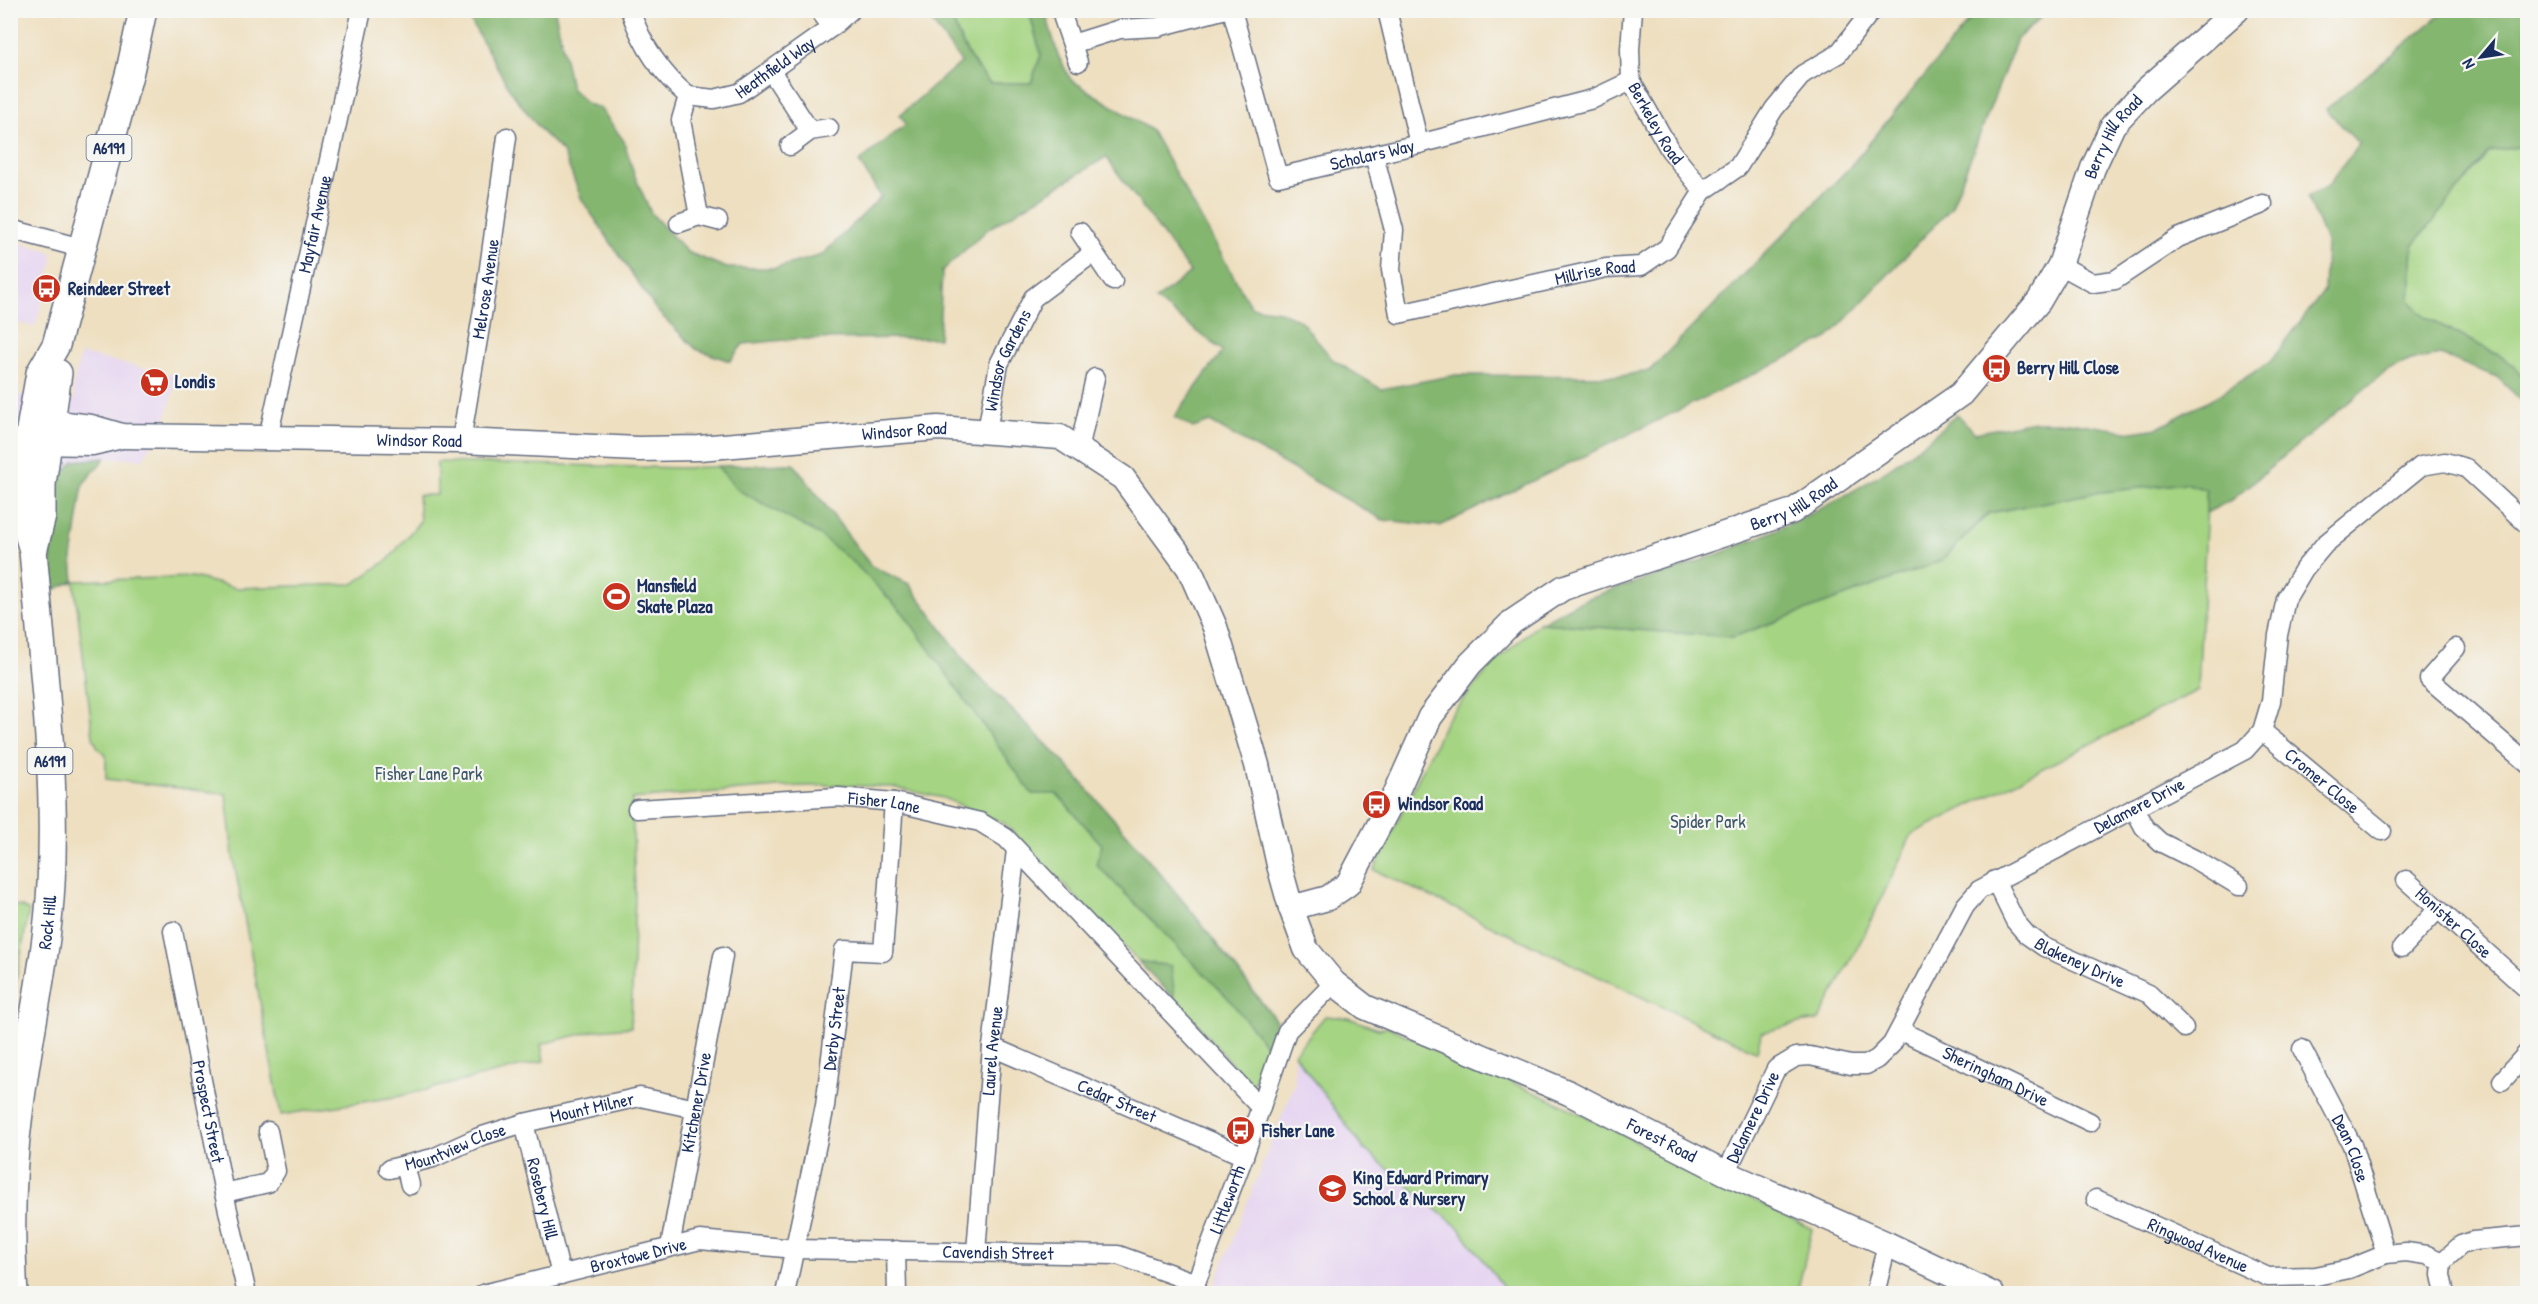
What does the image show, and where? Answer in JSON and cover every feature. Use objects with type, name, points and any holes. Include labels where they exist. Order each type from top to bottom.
[{"type":"main road","name":"A6191","points":[[39,431],[58,376],[56,345],[130,71],[143,10]]},
{"type":"main road","name":"Berry Hill Road","points":[[1291,908],[1328,898],[1348,884],[1395,795],[1430,717],[1470,664],[1512,622],[1563,588],[1793,511],[1961,394],[2039,301],[2060,265],[2093,168],[2113,125],[2146,90],[2236,10]]},
{"type":"main road","name":"Windsor Road","points":[[39,431],[91,427],[122,436],[461,441],[638,449],[699,448],[938,428],[1060,437],[1123,478],[1189,568],[1222,648],[1257,765],[1291,908],[1306,949],[1334,983]]},
{"type":"main road","name":"Rock Hill","points":[[14,1293],[11,1238],[18,1114],[48,921],[51,882],[51,768],[33,550],[23,517],[20,494],[39,431]]},
{"type":"main road","name":"Forest Road","points":[[1334,983],[1365,1007],[1569,1093],[1726,1173],[1992,1293]]},
{"type":"street","name":"Mayfair Avenue","points":[[268,438],[362,10]]},
{"type":"street","points":[[630,10],[636,29],[658,67],[688,96],[681,120],[699,216]]},
{"type":"street","points":[[819,10],[832,27]]},
{"type":"street","name":"Heathfield Way","points":[[688,96],[714,99],[739,93],[832,27],[851,10]]},
{"type":"street","points":[[1072,44],[1120,29],[1158,27],[1183,15],[1222,10]]},
{"type":"street","name":"Scholars Way","points":[[1232,10],[1278,177],[1419,144],[1593,99],[1631,81]]},
{"type":"street","points":[[1387,10],[1419,144]]},
{"type":"street","name":"Berkeley Road","points":[[1633,10],[1630,49],[1631,81],[1670,150],[1704,191]]},
{"type":"street","name":"Millrise Road","points":[[1374,155],[1394,230],[1391,270],[1399,314],[1606,268],[1641,266],[1667,248],[1704,191],[1738,167],[1774,109],[1803,74],[1838,54],[1872,10]]},
{"type":"street","points":[[1063,18],[1078,62]]},
{"type":"street","points":[[771,71],[810,131]]},
{"type":"street","points":[[790,146],[810,131],[829,129]]},
{"type":"street","name":"Melrose Avenue","points":[[461,441],[485,297],[507,137]]},
{"type":"street","points":[[2060,265],[2093,283],[2115,280],[2178,238],[2255,201]]},
{"type":"street","points":[[679,223],[699,216],[718,222]]},
{"type":"street","points":[[10,229],[81,248]]},
{"type":"street","points":[[1080,232],[1113,281]]},
{"type":"street","name":"Windsor Gardens","points":[[987,431],[999,364],[1033,298],[1094,253]]},
{"type":"street","points":[[1080,450],[1095,378]]},
{"type":"street","name":"Delamere Drive","points":[[1726,1173],[1776,1070],[1796,1057],[1810,1056],[1851,1065],[1866,1065],[1878,1059],[1892,1044],[1965,906],[1979,890],[2245,750],[2262,731],[2271,701],[2277,635],[2286,599],[2304,569],[2325,544],[2421,466],[2445,462],[2466,468],[2528,525]]},
{"type":"street","points":[[2456,648],[2429,679],[2528,764]]},
{"type":"street","name":"Cromer Close","points":[[2262,731],[2382,831]]},
{"type":"street","name":"Fisher Lane","points":[[637,809],[838,797],[894,802],[980,822],[1006,838],[1260,1108]]},
{"type":"street","name":"Derby Street","points":[[785,1293],[825,1106],[844,950],[883,952],[894,802]]},
{"type":"street","points":[[2134,808],[2144,827],[2160,842],[2239,886]]},
{"type":"street","name":"Laurel Avenue","points":[[976,1252],[992,1047],[1016,850]]},
{"type":"street","name":"Blakeney Drive","points":[[1995,880],[2015,921],[2027,935],[2044,947],[2149,994],[2184,1028]]},
{"type":"street","name":"Honister Close","points":[[2406,880],[2528,990]]},
{"type":"street","points":[[2402,948],[2438,909]]},
{"type":"street","name":"Prospect Street","points":[[173,931],[224,1193],[247,1293]]},
{"type":"street","name":"Kitchener Drive","points":[[670,1247],[723,956]]},
{"type":"street","name":"Littleworth","points":[[1194,1288],[1244,1156],[1287,1031],[1334,983]]},
{"type":"street","name":"Sheringham Drive","points":[[1901,1030],[2090,1122]]},
{"type":"street","name":"Cedar Street","points":[[992,1047],[1244,1156]]},
{"type":"street","name":"Dean Close","points":[[2302,1049],[2352,1145],[2386,1254]]},
{"type":"street","points":[[2502,1081],[2528,1052]]},
{"type":"street","name":"Mount Milner","points":[[524,1123],[640,1097],[696,1109]]},
{"type":"street","name":"Mountview Close","points":[[410,1185],[397,1167],[432,1158],[479,1137],[524,1123]]},
{"type":"street","name":"Rosebery Hill","points":[[524,1123],[561,1275]]},
{"type":"street","points":[[224,1193],[268,1183],[276,1171],[268,1131]]},
{"type":"street","name":"Ringwood Avenue","points":[[2096,1198],[2268,1277],[2316,1276],[2349,1269],[2386,1254],[2406,1252],[2427,1255],[2442,1262]]},
{"type":"street","points":[[2445,1293],[2441,1275],[2442,1262],[2461,1245],[2473,1241],[2528,1236]]},
{"type":"street","name":"Broxtowe Drive","points":[[483,1293],[700,1240],[795,1249]]},
{"type":"street","points":[[1875,1293],[1887,1244]]},
{"type":"street","name":"Cavendish Street","points":[[795,1249],[1118,1255],[1194,1288]]},
{"type":"street","points":[[896,1250],[897,1293]]},
{"type":"shaded area","points":[[10,241],[50,251],[53,259],[35,327],[11,321]]},
{"type":"shaded area","points":[[81,354],[178,376],[165,420],[143,459],[105,458],[74,461],[55,502],[50,550],[11,551],[10,394],[75,401],[73,385]]},
{"type":"shaded area","name":"King Edward Primary School & Nursery","points":[[1294,1054],[1364,1149],[1459,1228],[1508,1293],[1211,1294],[1295,1083]]},
{"type":"green space","points":[[465,11],[555,11],[571,88],[587,104],[600,108],[624,141],[634,174],[651,213],[687,252],[727,268],[776,268],[822,255],[881,197],[859,162],[906,124],[900,115],[961,62],[924,11],[950,11],[966,49],[990,83],[1031,83],[1041,55],[1029,11],[1045,11],[1058,55],[1071,80],[1151,130],[1251,307],[1279,311],[1301,321],[1333,360],[1381,389],[1456,375],[1622,376],[1650,370],[1849,168],[1977,11],[2048,11],[2017,39],[1951,208],[1828,338],[1440,526],[1383,520],[1210,422],[1193,428],[1174,417],[1223,351],[1156,300],[1190,272],[1106,157],[988,229],[942,271],[939,338],[796,339],[743,344],[730,361],[696,349],[657,311],[582,200],[563,152],[543,133],[512,93]]},
{"type":"green space","points":[[950,11],[1029,11],[1041,55],[1031,83],[990,83],[966,49]]},
{"type":"green space","points":[[2445,11],[2527,11],[2527,145],[2489,152],[2413,245],[2410,301],[2425,317],[2502,357],[2527,378],[2527,406],[2497,377],[2441,355],[2411,360],[2386,371],[2233,499],[2206,513],[2206,490],[2186,483],[2093,493],[1989,513],[1941,561],[1733,637],[1540,623],[1583,600],[1713,556],[1825,507],[1894,465],[1927,441],[1957,414],[1975,433],[2029,422],[2069,422],[2133,432],[2158,428],[2220,394],[2270,362],[2324,291],[2326,242],[2307,196],[2327,187],[2359,144],[2326,109]]},
{"type":"green space","points":[[2527,145],[2527,378],[2502,357],[2425,317],[2410,301],[2413,245],[2489,152]]},
{"type":"green space","points":[[105,458],[83,484],[72,558],[74,581],[54,590],[50,550],[59,478],[74,461]]},
{"type":"green space","name":"Fisher Lane Park","points":[[437,462],[682,468],[794,464],[871,566],[909,584],[970,668],[1060,758],[1133,841],[1192,912],[1276,1021],[1252,1087],[1175,999],[1004,823],[943,798],[892,787],[837,785],[777,787],[632,799],[635,893],[631,1027],[598,1030],[541,1044],[544,1061],[401,1096],[281,1115],[233,857],[226,794],[106,779],[106,755],[98,748],[93,737],[74,581],[193,577],[236,588],[353,584],[389,559],[420,521],[418,495],[437,495]]},
{"type":"green space","points":[[794,464],[871,566],[909,584],[970,668],[1060,758],[1192,912],[1276,1021],[1267,1047],[1228,998],[1096,864],[1102,845],[1057,794],[1032,794],[904,614],[855,564],[818,534],[738,490],[717,466]]},
{"type":"green space","name":"Spider Park","points":[[2186,483],[2206,490],[2207,504],[2198,690],[1912,834],[1864,935],[1819,1020],[1761,1033],[1757,1052],[1374,870],[1447,719],[1493,664],[1540,623],[1733,637],[1941,561],[1989,513],[2093,493]]},
{"type":"green space","points":[[11,904],[29,911],[11,1006]]},
{"type":"green space","points":[[1138,961],[1171,966],[1175,999]]},
{"type":"green space","points":[[1325,1016],[1349,1018],[1378,1029],[1388,1027],[1563,1105],[1812,1229],[1797,1293],[1508,1293],[1459,1228],[1364,1149],[1294,1054]]},
{"type":"place","name":"Reindeer Street","points":[[47,289]]},
{"type":"place","name":"Berry Hill Close","points":[[1996,368]]},
{"type":"place","name":"Londis","points":[[154,382]]},
{"type":"place","name":"Mansfield Skate Plaza","points":[[616,596]]},
{"type":"place","name":"Windsor Road","points":[[1377,804]]},
{"type":"place","name":"Fisher Lane","points":[[1241,1131]]},
{"type":"place","name":"King Edward Primary School & Nursery","points":[[1332,1188]]}]
